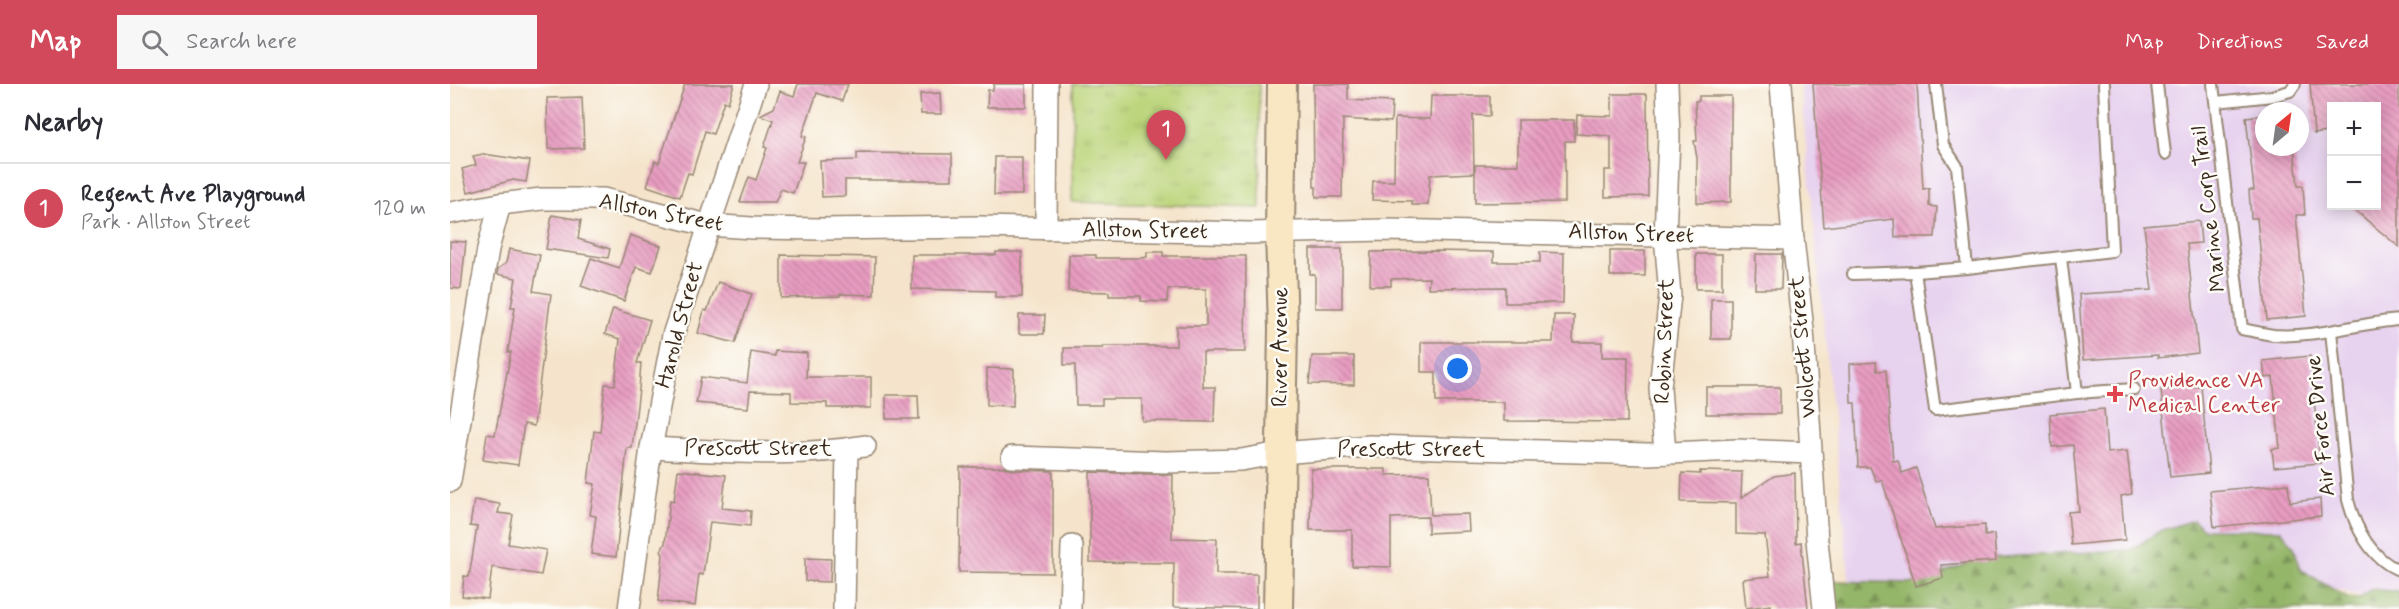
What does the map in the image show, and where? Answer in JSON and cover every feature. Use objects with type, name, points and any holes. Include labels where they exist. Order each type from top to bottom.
[{"type":"street","name":"Harold Street","points":[[629,609],[651,448],[672,335],[756,84]]},
{"type":"street","points":[[1046,229],[1047,84]]},
{"type":"street","name":"River Avenue","points":[[1278,609],[1283,329],[1280,233],[1282,84]]},
{"type":"street","name":"Robin Street","points":[[1665,453],[1660,388],[1670,295],[1665,236],[1669,137],[1667,84]]},
{"type":"street","name":"Wolcott Street","points":[[1781,84],[1793,239],[1803,330],[1824,609]]},
{"type":"street","name":"Allston Street","points":[[450,213],[500,204],[542,200],[603,199],[707,225],[822,230],[980,227],[1280,233],[1408,230],[1793,239]]},
{"type":"street","points":[[450,481],[455,418],[488,249],[500,204]]},
{"type":"street","name":"Prescott Street","points":[[1012,457],[1166,462],[1241,460],[1280,453],[1370,446],[1463,450],[1665,453],[1737,450],[1811,453]]},
{"type":"street","name":"Prescott Street","points":[[651,448],[794,452],[856,448],[844,609]]},
{"type":"street","points":[[1070,609],[1072,546]]},
{"type":"lane","points":[[1936,84],[1943,145],[1957,166],[1967,268]]},
{"type":"lane","points":[[1853,274],[1967,268],[2112,251],[2104,84]]},
{"type":"lane","points":[[2157,84],[2165,154]]},
{"type":"lane","name":"Marine Corp Trail","points":[[2213,84],[2242,329],[2275,335],[2331,331]]},
{"type":"lane","points":[[2216,102],[2273,96],[2290,91],[2295,84]]},
{"type":"lane","points":[[2061,258],[2077,393]]},
{"type":"lane","points":[[1915,272],[1935,410],[2077,393],[2134,389]]},
{"type":"lane","points":[[2331,331],[2355,325],[2399,320]]},
{"type":"lane","name":"Air Force Drive","points":[[2331,331],[2348,500],[2353,518],[2373,551],[2390,566],[2399,570]]},
{"type":"shaded area","name":"Providence VA Medical Center","points":[[1800,84],[2399,84],[2399,608],[2313,582],[1852,608]]},
{"type":"green space","points":[[1073,84],[1259,84],[1260,208],[1072,202]]},
{"type":"green space","points":[[2193,520],[2203,529],[2281,530],[2294,547],[2300,569],[2347,598],[2359,599],[2371,589],[2399,592],[2399,609],[1826,609],[1828,581],[1915,583],[1983,558],[2131,550],[2160,531]]},
{"type":"building","points":[[685,84],[734,84],[728,103],[724,101],[713,134],[705,131],[692,174],[688,173],[680,197],[647,186],[655,161],[659,163]]},
{"type":"building","points":[[798,84],[848,84],[842,101],[817,93],[802,136],[806,137],[797,162],[804,162],[793,193],[781,189],[775,202],[740,202],[749,177],[756,180],[767,148],[764,147],[773,120],[760,115],[774,108],[780,91],[794,96]]},
{"type":"building","points":[[994,84],[1026,84],[1026,107],[987,107],[988,90],[993,90]]},
{"type":"building","points":[[1313,84],[1348,84],[1348,100],[1392,102],[1391,122],[1343,119],[1342,197],[1316,197]]},
{"type":"building","points":[[1813,84],[1917,84],[1923,189],[1929,188],[1929,206],[1937,207],[1935,237],[1895,237],[1894,219],[1824,227]]},
{"type":"building","points":[[2310,84],[2399,84],[2399,247],[2355,210],[2381,210],[2381,102],[2327,102],[2327,132],[2314,134]]},
{"type":"building","points":[[940,93],[941,114],[921,114],[920,94]]},
{"type":"building","points":[[1612,94],[1647,94],[1648,196],[1605,197],[1605,170],[1611,170],[1611,136],[1576,134],[1577,115],[1612,116]]},
{"type":"building","points":[[1431,96],[1490,96],[1490,116],[1473,115],[1474,173],[1430,175],[1428,205],[1412,205],[1412,201],[1372,200],[1373,181],[1394,181],[1395,118],[1430,119]]},
{"type":"building","points":[[1699,96],[1731,96],[1731,202],[1697,203],[1697,158],[1694,141],[1697,141],[1695,101],[1699,101]]},
{"type":"building","points":[[582,97],[584,148],[548,149],[547,98]]},
{"type":"building","points":[[2255,116],[2255,156],[2295,156],[2298,186],[2303,186],[2305,215],[2296,215],[2306,316],[2267,320],[2257,218],[2251,218],[2249,190],[2254,190],[2246,117]]},
{"type":"building","points":[[1518,120],[1574,120],[1574,141],[1565,141],[1565,202],[1475,203],[1475,165],[1518,165]]},
{"type":"building","points":[[857,153],[952,154],[952,180],[845,180],[845,196],[822,197],[820,161],[857,160]]},
{"type":"building","points":[[483,154],[530,161],[526,182],[513,180],[468,192],[462,169],[476,165],[473,156]]},
{"type":"building","points":[[995,157],[1022,157],[1022,195],[994,195]]},
{"type":"building","points":[[552,215],[581,220],[578,239],[610,249],[608,258],[546,249]]},
{"type":"building","points":[[2199,221],[2201,243],[2187,244],[2198,353],[2158,358],[2158,355],[2083,360],[2079,294],[2152,290],[2144,226]]},
{"type":"building","points":[[630,235],[661,246],[652,272],[636,267],[624,301],[581,286],[591,258],[619,268]]},
{"type":"building","points":[[450,241],[466,242],[461,289],[450,288]]},
{"type":"building","points":[[509,249],[540,255],[533,291],[551,294],[534,426],[524,424],[518,465],[483,460],[487,434],[495,435],[511,352],[508,352],[515,307],[511,307],[516,278],[497,274],[498,269],[506,263]]},
{"type":"building","points":[[1310,249],[1342,249],[1342,308],[1315,308],[1315,275],[1310,274]]},
{"type":"building","points":[[1610,251],[1645,251],[1645,276],[1610,276]]},
{"type":"building","points":[[996,252],[1022,252],[1022,297],[995,297],[995,291],[912,289],[912,255],[996,255]]},
{"type":"building","points":[[1147,252],[1163,252],[1163,256],[1246,256],[1245,352],[1203,352],[1203,387],[1215,387],[1214,422],[1142,421],[1142,399],[1102,399],[1102,405],[1076,405],[1075,365],[1064,365],[1064,348],[1176,346],[1176,326],[1206,326],[1206,289],[1168,289],[1167,302],[1141,301],[1141,296],[1109,296],[1109,292],[1068,291],[1069,255],[1096,255],[1096,258],[1142,258],[1147,257]]},
{"type":"building","points":[[1371,252],[1494,252],[1494,262],[1540,262],[1540,252],[1564,253],[1563,303],[1505,303],[1505,287],[1428,288],[1429,278],[1391,279],[1391,286],[1370,286]]},
{"type":"building","points":[[1696,254],[1722,254],[1722,289],[1696,289]]},
{"type":"building","points":[[1756,254],[1782,254],[1781,289],[1755,289]]},
{"type":"building","points":[[781,255],[875,257],[874,295],[840,294],[840,296],[781,298]]},
{"type":"building","points":[[718,282],[752,294],[735,343],[698,333],[704,310],[707,311]]},
{"type":"building","points":[[1711,299],[1731,299],[1731,339],[1711,339]]},
{"type":"building","points":[[613,309],[650,320],[637,363],[641,363],[639,389],[632,448],[627,448],[616,557],[591,554],[596,516],[590,515],[595,484],[588,483],[594,431],[600,432],[605,384],[615,385],[620,339],[605,334]]},
{"type":"building","points":[[1019,315],[1045,315],[1044,334],[1019,334]]},
{"type":"building","points":[[1554,315],[1574,315],[1573,342],[1602,342],[1602,357],[1628,357],[1627,422],[1504,421],[1504,402],[1436,402],[1436,372],[1421,372],[1421,342],[1553,342]]},
{"type":"building","points":[[775,351],[807,353],[806,377],[871,377],[871,408],[827,408],[827,403],[791,402],[791,392],[750,391],[748,408],[696,403],[701,377],[747,383],[751,352],[775,356]]},
{"type":"building","points":[[1312,356],[1354,356],[1354,385],[1309,384]]},
{"type":"building","points":[[2310,356],[2320,463],[2274,467],[2272,449],[2280,448],[2273,377],[2265,378],[2263,361]]},
{"type":"building","points":[[1876,362],[1877,371],[1886,370],[1893,461],[1898,460],[1902,473],[1916,468],[1935,529],[1985,525],[1985,536],[1994,534],[1996,561],[1941,565],[1943,578],[1916,586],[1882,480],[1876,481],[1870,467],[1858,467],[1855,403],[1851,403],[1850,364]]},
{"type":"building","points":[[987,368],[1014,369],[1013,406],[987,405]]},
{"type":"building","points":[[2201,386],[2209,473],[2170,477],[2161,390]]},
{"type":"building","points":[[1706,387],[1780,387],[1780,414],[1706,414]]},
{"type":"building","points":[[886,395],[918,395],[919,419],[886,419]]},
{"type":"building","points":[[2104,409],[2107,453],[2127,451],[2132,494],[2121,496],[2125,540],[2071,545],[2068,512],[2079,511],[2073,445],[2052,447],[2050,414]]},
{"type":"building","points":[[960,467],[1004,467],[1012,470],[1053,471],[1053,573],[959,572]]},
{"type":"building","points":[[1311,469],[1386,469],[1386,475],[1429,474],[1431,515],[1468,514],[1469,531],[1428,533],[1428,517],[1391,518],[1391,567],[1352,566],[1352,530],[1310,530]]},
{"type":"building","points":[[678,470],[726,475],[722,508],[751,511],[750,526],[710,522],[703,575],[699,574],[695,606],[658,601],[663,555],[661,551],[665,543],[670,500],[674,501]]},
{"type":"building","points":[[1700,471],[1742,472],[1741,498],[1774,476],[1795,473],[1796,543],[1801,542],[1808,609],[1771,609],[1771,605],[1746,608],[1743,579],[1770,576],[1765,535],[1736,534],[1736,503],[1681,502],[1682,473],[1700,474]]},
{"type":"building","points":[[1090,472],[1173,475],[1172,538],[1217,539],[1216,574],[1257,574],[1257,609],[1173,607],[1174,563],[1090,562]]},
{"type":"building","points":[[2288,484],[2290,502],[2320,499],[2321,516],[2214,527],[2210,491]]},
{"type":"building","points":[[474,500],[500,504],[498,513],[513,515],[508,544],[546,550],[541,575],[492,567],[488,599],[462,596],[464,576],[469,577],[477,527],[470,526]]},
{"type":"building","points":[[805,558],[831,559],[830,582],[805,581]]},
{"type":"place","name":"Regent Ave Playground","points":[[1166,160]]},
{"type":"place","name":"Providence VA Medical Center","points":[[2115,394]]}]
